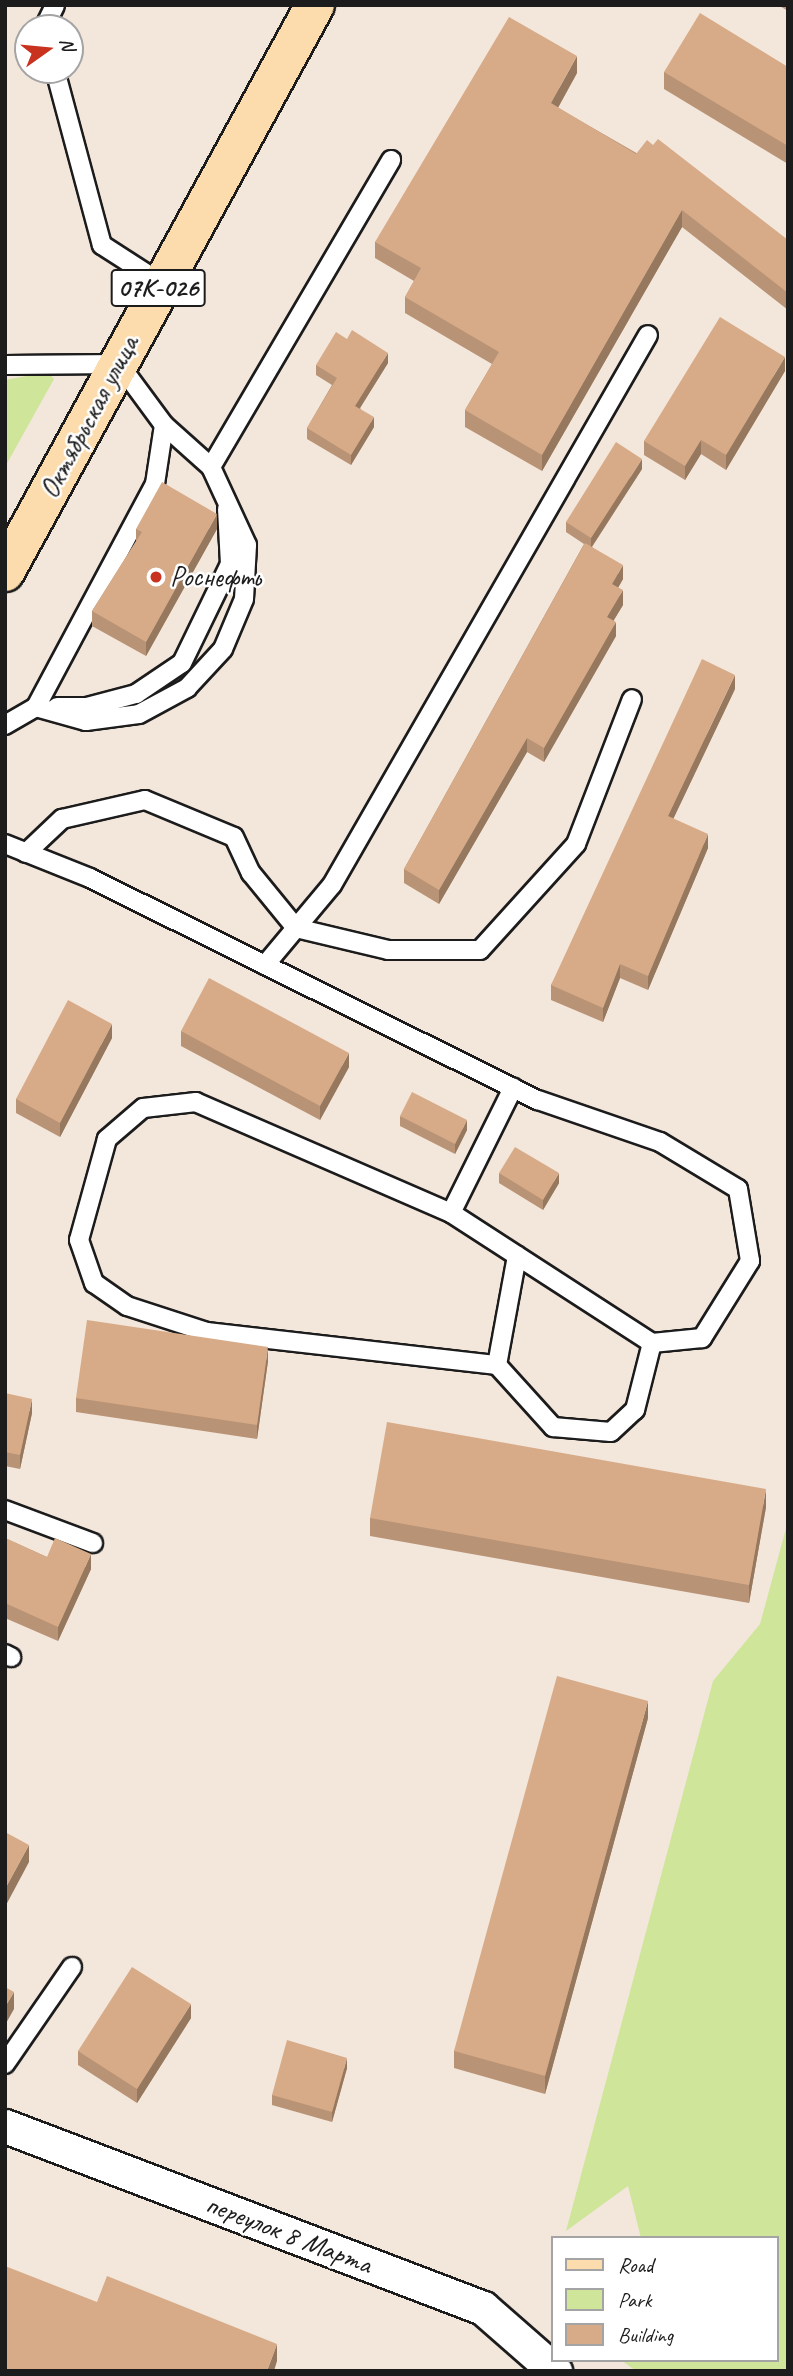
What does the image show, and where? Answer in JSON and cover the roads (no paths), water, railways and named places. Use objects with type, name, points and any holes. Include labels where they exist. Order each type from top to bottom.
[{"type":"main road","name":"Октябрьская улица","points":[[5,572],[315,5]]},
{"type":"street","name":"переулок 8 Марта","points":[[5,2126],[483,2308],[555,2371]]},
{"type":"lane","points":[[59,84],[102,245],[161,283]]},
{"type":"lane","points":[[211,467],[391,160]]},
{"type":"lane","points":[[265,965],[332,885],[648,335]]},
{"type":"lane","points":[[5,365],[119,364],[164,425],[211,467],[226,491],[247,545],[244,598],[223,649],[187,688],[139,714],[86,721],[37,707]]},
{"type":"lane","points":[[37,707],[155,484],[164,425]]},
{"type":"lane","points":[[5,725],[37,707],[87,707],[136,694],[182,663],[230,564],[226,491]]},
{"type":"lane","points":[[26,853],[62,818],[145,800],[234,837],[251,873],[296,928],[388,950],[480,950],[576,844],[632,699]]},
{"type":"lane","points":[[5,844],[265,965],[513,1088],[660,1142],[738,1189],[750,1261],[702,1338],[652,1343],[451,1213],[196,1102],[143,1108],[107,1139],[79,1240],[94,1283],[127,1306],[207,1332],[497,1366],[553,1427],[611,1432],[635,1410],[652,1343]]},
{"type":"lane","points":[[451,1213],[513,1088]]},
{"type":"lane","points":[[497,1366],[517,1256]]},
{"type":"lane","points":[[5,1510],[93,1543]]},
{"type":"lane","points":[[5,2064],[72,1967]]},
{"type":"place","name":"Роснефть","points":[[156,577]]}]
